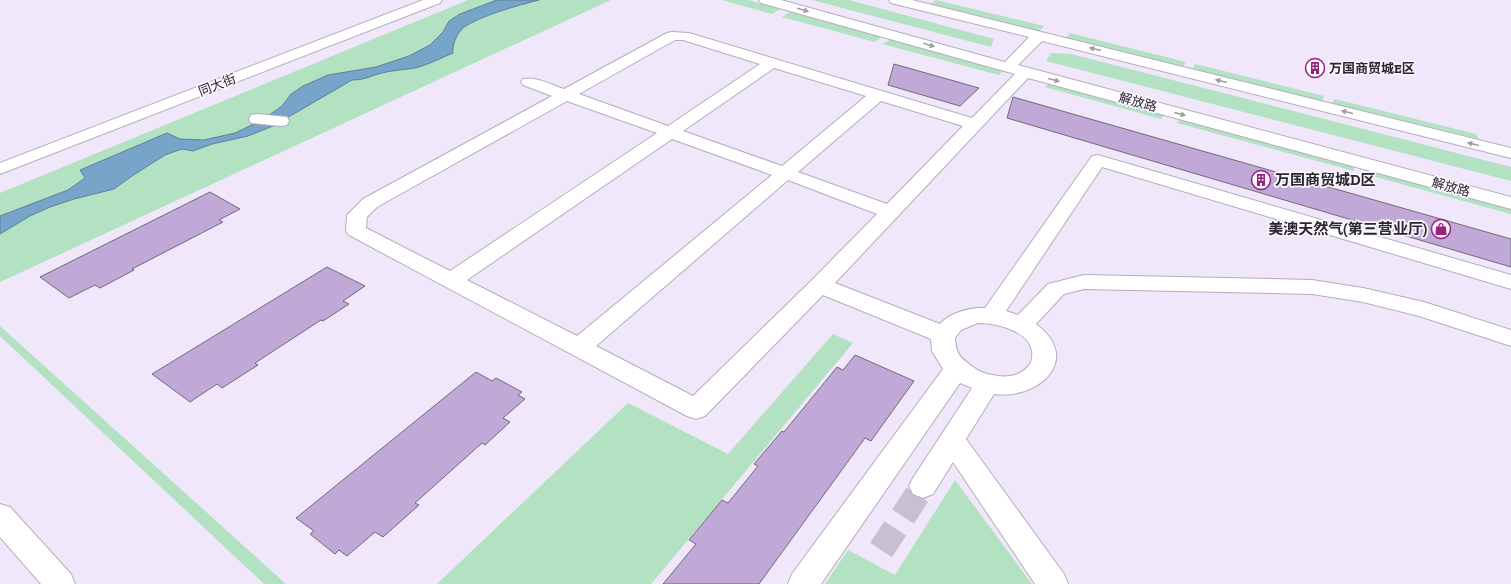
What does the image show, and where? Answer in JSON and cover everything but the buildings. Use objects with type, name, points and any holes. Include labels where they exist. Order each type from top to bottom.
[{"type":"street","name":"同大街","points":[[0,169],[435,0]]},
{"type":"street","name":"解放路","points":[[766,0],[1016,70],[1511,203]]},
{"type":"street","points":[[896,0],[1511,153]]},
{"type":"street","points":[[975,124],[684,36],[672,36],[370,203],[357,215],[356,231],[696,409],[820,285],[975,124],[1016,70],[1039,35]]},
{"type":"street","points":[[451,281],[671,133],[773,62]]},
{"type":"street","points":[[529,82],[890,212]]},
{"type":"street","points":[[578,348],[879,94]]},
{"type":"street","points":[[256,119],[281,121]]},
{"type":"street","points":[[992,316],[1098,160],[1511,282]]},
{"type":"street","points":[[1022,325],[1056,289],[1084,282],[1312,287],[1363,295],[1424,310],[1511,338]]},
{"type":"street","points":[[820,285],[944,335]]},
{"type":"street","points":[[976,315],[992,316],[1008,319],[1022,325],[1033,334],[1041,345],[1044,356],[1042,367],[1035,377],[1022,383],[1006,386],[988,384],[971,378],[956,369],[946,358],[942,346],[944,335],[950,325],[962,318],[976,315]]},
{"type":"street","points":[[803,584],[956,369]]},
{"type":"street","points":[[923,486],[988,384]]},
{"type":"street","points":[[952,440],[1053,584]]},
{"type":"street","points":[[0,516],[60,584]]},
{"type":"green space","points":[[468,0],[611,0],[0,282],[0,193]]},
{"type":"green space","points":[[722,0],[748,0],[780,9],[772,14]]},
{"type":"green space","points":[[812,0],[849,0],[994,39],[991,47]]},
{"type":"green space","points":[[936,0],[1044,26],[1039,32],[930,5]]},
{"type":"green space","points":[[792,11],[882,36],[875,42],[782,17]]},
{"type":"green space","points":[[1070,33],[1186,62],[1183,67],[1066,38]]},
{"type":"green space","points":[[891,39],[1004,69],[999,75],[882,44]]},
{"type":"green space","points":[[1051,53],[1071,54],[1511,167],[1511,181],[1046,61]]},
{"type":"green space","points":[[1195,64],[1324,96],[1322,101],[1193,69]]},
{"type":"green space","points":[[1050,82],[1166,113],[1161,119],[1045,87]]},
{"type":"green space","points":[[1335,99],[1476,134],[1479,139],[1332,103]]},
{"type":"green space","points":[[1181,117],[1354,164],[1354,171],[1177,123]]},
{"type":"green space","points":[[1370,168],[1511,206],[1511,214],[1368,175]]},
{"type":"green space","points":[[0,326],[286,584],[264,584],[0,336]]},
{"type":"green space","points":[[833,334],[853,343],[651,584],[437,584],[628,403],[728,454]]},
{"type":"green space","points":[[955,480],[1032,584],[825,584],[848,550],[895,575]]},
{"type":"water","points":[[497,0],[539,0],[486,16],[467,25],[458,35],[454,44],[453,53],[415,68],[386,72],[364,79],[352,80],[273,126],[248,136],[212,144],[193,151],[182,149],[165,155],[114,189],[74,199],[50,207],[30,216],[0,234],[0,216],[68,190],[85,178],[80,170],[167,133],[180,139],[204,140],[235,133],[262,120],[282,106],[291,94],[303,86],[328,75],[376,67],[409,56],[430,45],[443,32],[449,21],[460,14]]},
{"type":"tunnel","points":[[881,550],[923,486]]},
{"type":"place","name":"万国商贸城E区","points":[[1315,68]]},
{"type":"place","name":"万国商贸城D区","points":[[1261,180]]},
{"type":"place","name":"美澳天然气(第三营业厅)","points":[[1441,229]]}]
